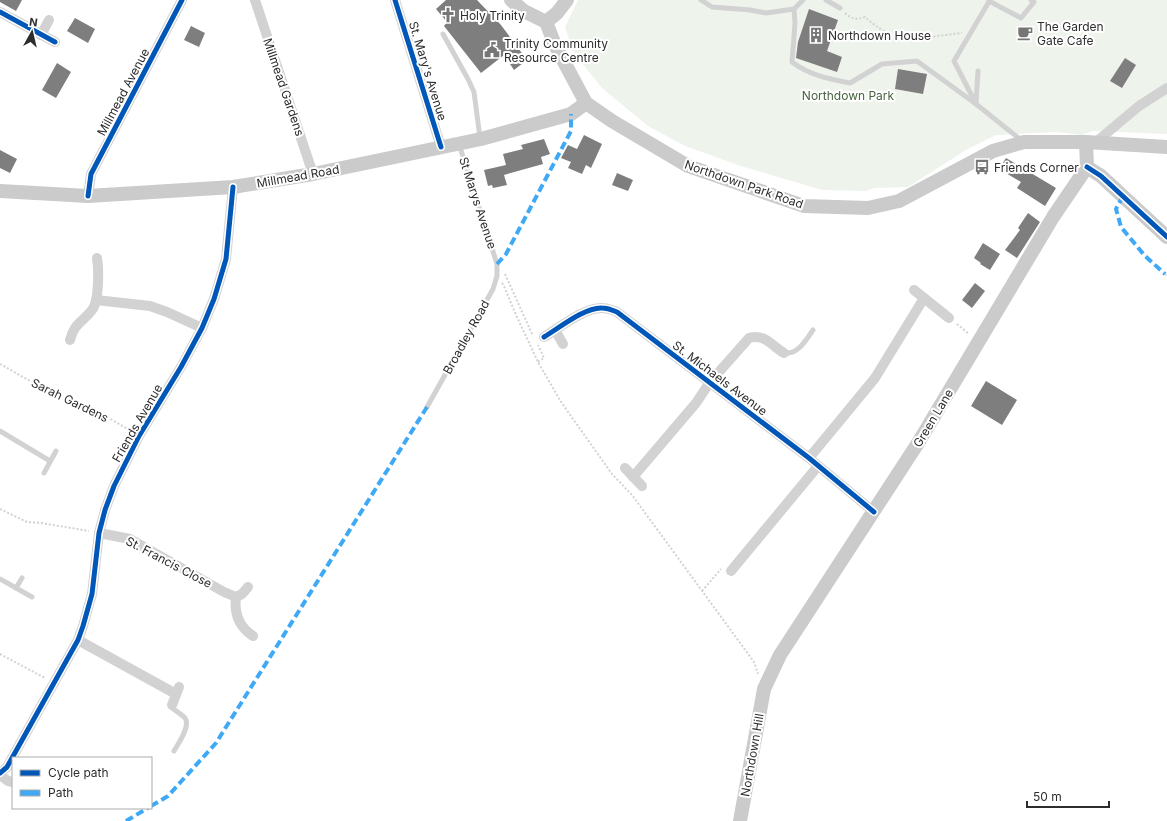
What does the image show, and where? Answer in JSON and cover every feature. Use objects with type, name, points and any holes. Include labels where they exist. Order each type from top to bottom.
[{"type":"main road","points":[[511,0],[524,11],[546,22]]},
{"type":"main road","points":[[546,22],[555,0]]},
{"type":"main road","points":[[546,22],[557,14],[567,0]]},
{"type":"main road","name":"Northdown Park Road","points":[[546,22],[555,45],[586,103],[612,121],[688,166],[804,206],[868,208],[899,201],[993,151],[1024,142],[1091,142],[1167,147]]},
{"type":"main road","name":"Millmead Road","points":[[0,191],[88,196],[233,187],[314,174],[481,139],[571,114],[586,103]]},
{"type":"main road","points":[[1091,142],[1087,167],[1101,176],[1167,237]]},
{"type":"main road","name":"Green Lane","points":[[764,689],[780,655],[918,444],[977,342],[1053,217],[1087,167]]},
{"type":"main road","name":"Northdown Hill","points":[[740,821],[764,689]]},
{"type":"street","name":"Millmead Avenue","points":[[88,196],[91,174],[182,0]]},
{"type":"street","name":"Millmead Gardens","points":[[255,0],[314,174]]},
{"type":"street","name":"St. Mary's Avenue","points":[[395,0],[441,147]]},
{"type":"street","points":[[0,12],[55,42]]},
{"type":"street","points":[[41,35],[49,20]]},
{"type":"street","points":[[1091,142],[1139,106],[1167,88]]},
{"type":"street","name":"Friends Avenue","points":[[12,757],[78,640],[92,594],[99,533],[105,510],[114,486],[139,436],[202,328],[214,299],[226,259],[233,187]]},
{"type":"street","points":[[70,340],[74,327],[94,309],[99,270],[97,258]]},
{"type":"street","points":[[914,290],[949,318]]},
{"type":"street","points":[[809,458],[875,378],[924,298]]},
{"type":"street","points":[[96,300],[150,306],[202,328]]},
{"type":"street","name":"St. Michaels Avenue","points":[[544,337],[592,309],[610,309],[617,312],[809,458],[874,512]]},
{"type":"street","points":[[555,330],[563,344]]},
{"type":"street","name":"St. Michaels Avenue","points":[[633,477],[696,403],[710,382],[749,338],[755,336],[762,337],[784,353]]},
{"type":"street","points":[[731,571],[818,466]]},
{"type":"street","points":[[625,468],[642,486]]},
{"type":"street","name":"St. Francis Close","points":[[99,533],[130,539],[224,592],[236,597]]},
{"type":"street","points":[[248,586],[242,594],[236,597],[235,608],[237,618],[243,627],[253,636]]},
{"type":"street","points":[[78,640],[177,690],[172,705]]},
{"type":"street","name":"Friends Avenue","points":[[0,774],[7,767],[12,758]]},
{"type":"street","points":[[0,774],[8,781],[12,782]]},
{"type":"lane","points":[[701,0],[712,7],[750,10],[766,13],[794,9],[803,0]]},
{"type":"lane","points":[[826,0],[840,8]]},
{"type":"lane","points":[[976,104],[954,61],[990,0],[1021,18],[1034,2],[1031,0]]},
{"type":"lane","points":[[794,9],[795,23],[792,62],[800,68],[820,77],[850,83],[882,64],[917,61],[976,104],[1024,142]]},
{"type":"lane","points":[[443,34],[474,92],[481,139]]},
{"type":"lane","points":[[976,104],[978,71]]},
{"type":"lane","name":"St Marys Avenue","points":[[459,143],[497,264]]},
{"type":"lane","name":"Broadley Road","points":[[426,407],[493,289],[497,276],[497,264]]},
{"type":"lane","points":[[784,353],[793,353],[813,330]]},
{"type":"lane","points":[[0,431],[50,461]]},
{"type":"lane","points":[[44,473],[56,451]]},
{"type":"lane","points":[[16,588],[22,578]]},
{"type":"lane","points":[[0,579],[32,596]]},
{"type":"lane","points":[[172,705],[172,708],[186,719],[187,723],[174,751]]},
{"type":"path","points":[[840,8],[849,17],[859,20],[865,17],[877,27],[889,34],[911,38],[971,33]]},
{"type":"path","points":[[497,264],[505,274],[544,358],[538,362]]},
{"type":"path","points":[[949,318],[977,342]]},
{"type":"path","points":[[0,509],[27,522],[71,527],[99,533]]},
{"type":"path","points":[[702,591],[725,565],[731,571]]},
{"type":"path","points":[[0,654],[43,678],[54,681]]},
{"type":"green space","name":"Northdown Park","points":[[578,0],[1167,0],[1167,134],[1093,131],[1082,135],[1056,132],[996,135],[966,150],[908,187],[875,188],[865,191],[822,190],[741,166],[685,146],[648,126],[602,88],[574,53],[565,27]]},
{"type":"building","points":[[0,0],[22,0],[16,11],[0,2]]},
{"type":"building","points":[[446,0],[477,0],[501,25],[527,60],[514,70],[504,55],[481,73],[444,26],[447,22],[436,9]]},
{"type":"building","name":"Northdown House","points":[[809,9],[838,20],[827,51],[842,57],[837,72],[796,58],[798,42]]},
{"type":"building","points":[[75,18],[95,29],[88,43],[67,31]]},
{"type":"building","points":[[191,26],[205,33],[199,47],[184,40]]},
{"type":"building","points":[[1125,58],[1136,65],[1122,88],[1110,81]]},
{"type":"building","points":[[57,63],[71,72],[56,98],[42,90]]},
{"type":"building","points":[[898,69],[927,74],[923,94],[895,89]]},
{"type":"building","points":[[584,135],[602,144],[591,168],[586,165],[582,174],[568,168],[571,162],[561,158],[568,145],[577,149]]},
{"type":"building","points":[[544,139],[550,154],[541,157],[543,164],[504,175],[507,185],[493,188],[492,185],[488,186],[484,170],[506,165],[503,154],[523,149],[521,145]]},
{"type":"building","points":[[0,150],[17,159],[10,173],[0,168]]},
{"type":"building","points":[[1006,158],[1056,188],[1045,206],[1017,188],[1021,182],[999,169]]},
{"type":"building","points":[[617,173],[633,180],[628,191],[612,185]]},
{"type":"building","points":[[1028,213],[1040,222],[1017,258],[1005,250],[1020,230],[1018,228]]},
{"type":"building","points":[[983,243],[1000,254],[990,270],[974,258]]},
{"type":"building","points":[[975,283],[985,291],[972,308],[962,300]]},
{"type":"building","points":[[986,381],[1017,400],[1002,425],[971,406]]},
{"type":"marked path","points":[[497,264],[506,254],[571,131],[571,114]]},
{"type":"marked path","points":[[1123,196],[1116,209],[1121,227],[1145,256],[1165,274]]},
{"type":"marked path","points":[[152,805],[168,796],[216,743],[427,407]]},
{"type":"marked path","points":[[126,821],[146,809]]},
{"type":"cycle path","points":[[88,196],[91,174],[182,0]]},
{"type":"cycle path","points":[[395,0],[441,147]]},
{"type":"cycle path","points":[[0,12],[55,42]]},
{"type":"cycle path","points":[[1087,167],[1101,176],[1167,237]]},
{"type":"cycle path","points":[[13,757],[78,640],[92,594],[99,533],[105,510],[114,486],[139,436],[181,367],[202,328],[214,299],[226,259],[233,187]]},
{"type":"cycle path","points":[[544,337],[580,314],[588,311],[602,308],[617,312],[809,458],[874,512]]},
{"type":"cycle path","points":[[0,773],[7,767],[12,758]]},
{"type":"place","name":"Holy Trinity","points":[[448,15]]},
{"type":"place","name":"The Garden Gate Cafe","points":[[1025,33]]},
{"type":"place","name":"Northdown House","points":[[816,35]]},
{"type":"place","name":"Trinity Community Resource Centre","points":[[492,50]]},
{"type":"place","name":"Friends Corner","points":[[982,167]]}]
